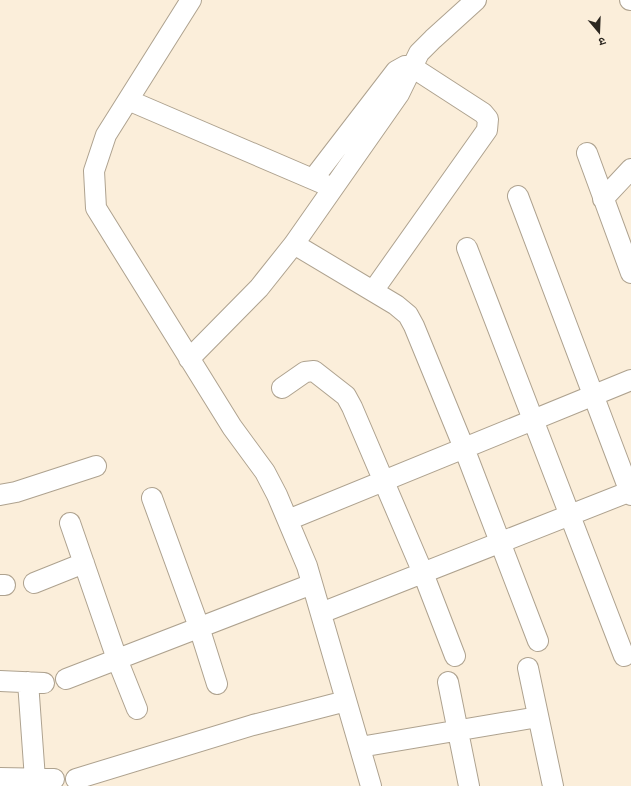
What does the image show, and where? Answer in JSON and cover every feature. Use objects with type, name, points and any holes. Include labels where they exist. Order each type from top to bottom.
[{"type":"street","points":[[191,0],[106,135],[94,171],[96,208],[232,427],[265,472],[277,495],[307,566],[372,786]]},
{"type":"street","points":[[190,359],[259,288],[294,244],[399,94],[419,53],[476,0]]},
{"type":"street","points":[[313,179],[396,70],[405,66],[412,67],[483,113],[488,119],[487,130],[373,291]]},
{"type":"street","points":[[128,100],[333,188]]},
{"type":"street","points":[[586,153],[631,273]]},
{"type":"street","points":[[603,199],[631,169]]},
{"type":"street","points":[[321,613],[569,514],[630,492],[518,196]]},
{"type":"street","points":[[294,244],[402,310],[414,326],[464,448],[538,641]]},
{"type":"street","points":[[467,248],[624,656]]},
{"type":"street","points":[[282,388],[305,372],[314,371],[323,376],[346,396],[423,573],[455,656]]},
{"type":"street","points":[[288,520],[631,380]]},
{"type":"street","points":[[0,495],[16,492],[96,466]]},
{"type":"street","points":[[152,498],[199,627],[217,684]]},
{"type":"street","points":[[70,523],[117,659],[137,709]]},
{"type":"street","points":[[34,583],[84,564]]},
{"type":"street","points":[[66,679],[312,584]]},
{"type":"street","points":[[528,668],[553,786]]},
{"type":"street","points":[[0,681],[36,683],[44,779],[0,778]]},
{"type":"street","points":[[448,682],[469,786]]},
{"type":"street","points":[[76,779],[104,779],[252,725],[346,701]]},
{"type":"street","points":[[360,747],[538,716]]}]
